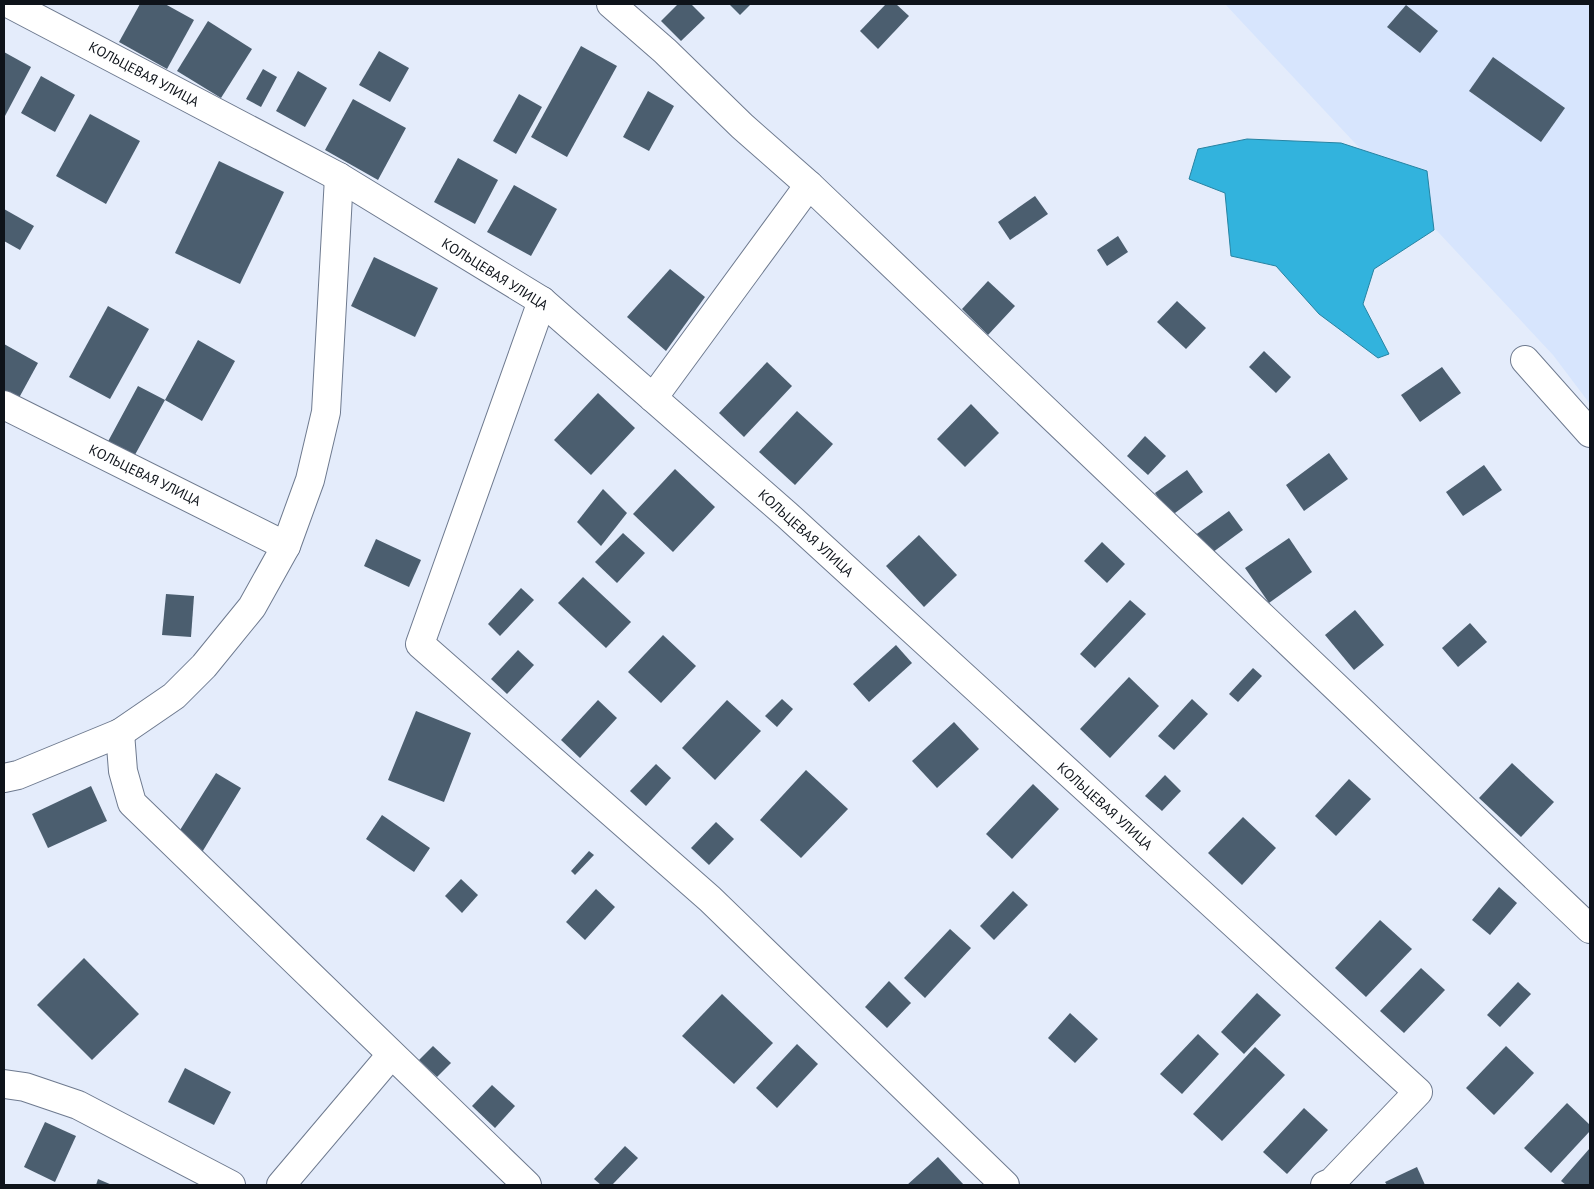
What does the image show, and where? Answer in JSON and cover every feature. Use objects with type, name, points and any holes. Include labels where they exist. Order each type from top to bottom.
[{"type":"street","name":"КОЛЬЦЕВАЯ УЛИЦА","points":[[10,4],[338,177],[542,301],[802,528],[1418,1092],[1332,1182],[1325,1185]]},
{"type":"street","points":[[611,4],[665,51],[742,126],[809,185],[1590,929]]},
{"type":"street","points":[[4,778],[18,775],[120,733],[174,696],[204,666],[252,607],[286,546],[310,480],[326,412],[338,177]]},
{"type":"street","points":[[653,398],[809,185]]},
{"type":"street","points":[[542,301],[420,644],[710,899],[1005,1185]]},
{"type":"street","points":[[1525,360],[1590,433]]},
{"type":"street","name":"КОЛЬЦЕВАЯ УЛИЦА","points":[[4,405],[286,546]]},
{"type":"street","points":[[120,733],[123,771],[132,803],[527,1185]]},
{"type":"street","points":[[281,1185],[392,1055]]},
{"type":"street","points":[[4,1084],[25,1087],[78,1104],[231,1185]]},
{"type":"shaded area","points":[[1225,4],[1590,4],[1590,404],[1553,355]]},
{"type":"water","points":[[1247,139],[1341,143],[1427,171],[1434,230],[1374,269],[1363,304],[1389,354],[1378,358],[1319,314],[1276,266],[1231,256],[1225,193],[1189,179],[1198,149]]},
{"type":"building","points":[[140,4],[165,4],[194,20],[167,69],[119,42]]},
{"type":"building","points":[[678,4],[691,4],[705,18],[681,41],[661,21]]},
{"type":"building","points":[[729,4],[751,4],[740,15]]},
{"type":"building","points":[[886,4],[896,4],[909,16],[878,49],[860,31]]},
{"type":"building","points":[[1406,5],[1438,31],[1420,53],[1387,27]]},
{"type":"building","points":[[208,21],[252,49],[221,98],[177,71]]},
{"type":"building","points":[[581,46],[617,66],[567,157],[531,137]]},
{"type":"building","points":[[379,51],[409,68],[390,102],[359,85]]},
{"type":"building","points":[[4,52],[31,67],[5,116],[4,115]]},
{"type":"building","points":[[1493,57],[1565,108],[1541,142],[1469,91]]},
{"type":"building","points":[[263,69],[277,77],[261,107],[246,99]]},
{"type":"building","points":[[298,71],[327,88],[305,127],[276,111]]},
{"type":"building","points":[[41,76],[75,95],[55,132],[21,113]]},
{"type":"building","points":[[648,91],[674,106],[649,151],[623,137]]},
{"type":"building","points":[[519,94],[542,107],[516,154],[493,141]]},
{"type":"building","points":[[353,99],[406,128],[378,180],[325,150]]},
{"type":"building","points":[[90,114],[140,141],[106,204],[56,176]]},
{"type":"building","points":[[458,158],[498,180],[475,224],[434,202]]},
{"type":"building","points":[[219,161],[284,192],[240,284],[175,253]]},
{"type":"building","points":[[514,185],[557,209],[531,256],[487,232]]},
{"type":"building","points":[[1035,196],[1048,214],[1010,240],[998,222]]},
{"type":"building","points":[[4,209],[34,226],[20,250],[4,241]]},
{"type":"building","points":[[1118,236],[1128,252],[1107,266],[1097,250]]},
{"type":"building","points":[[374,257],[438,288],[415,337],[351,306]]},
{"type":"building","points":[[670,269],[705,297],[666,351],[627,317]]},
{"type":"building","points":[[988,281],[1015,306],[988,335],[962,309]]},
{"type":"building","points":[[1177,301],[1206,328],[1186,349],[1157,322]]},
{"type":"building","points":[[108,306],[149,329],[110,399],[69,377]]},
{"type":"building","points":[[198,340],[235,361],[202,421],[165,400]]},
{"type":"building","points":[[4,344],[38,363],[14,407],[4,401]]},
{"type":"building","points":[[1264,351],[1291,377],[1276,393],[1249,367]]},
{"type":"building","points":[[767,362],[792,386],[744,437],[719,413]]},
{"type":"building","points":[[1442,367],[1461,393],[1420,422],[1401,395]]},
{"type":"building","points":[[138,386],[165,400],[131,462],[105,447]]},
{"type":"building","points":[[598,393],[635,428],[591,475],[554,440]]},
{"type":"building","points":[[971,404],[999,433],[965,467],[937,439]]},
{"type":"building","points":[[797,411],[833,444],[795,485],[759,452]]},
{"type":"building","points":[[1145,436],[1166,456],[1148,475],[1127,456]]},
{"type":"building","points":[[1329,453],[1348,479],[1304,511],[1286,485]]},
{"type":"building","points":[[1484,465],[1502,490],[1463,516],[1446,492]]},
{"type":"building","points":[[675,469],[715,507],[673,552],[633,514]]},
{"type":"building","points":[[1187,470],[1203,492],[1171,516],[1155,493]]},
{"type":"building","points":[[603,489],[627,513],[601,546],[577,522]]},
{"type":"building","points":[[1229,511],[1243,530],[1209,555],[1194,536]]},
{"type":"building","points":[[623,533],[645,553],[617,583],[595,562]]},
{"type":"building","points":[[919,535],[957,575],[924,607],[886,566]]},
{"type":"building","points":[[1289,538],[1312,572],[1269,603],[1245,568]]},
{"type":"building","points":[[376,539],[421,560],[409,587],[364,566]]},
{"type":"building","points":[[1102,542],[1125,564],[1107,583],[1084,561]]},
{"type":"building","points":[[583,577],[631,622],[606,648],[558,603]]},
{"type":"building","points":[[521,588],[534,600],[500,636],[488,624]]},
{"type":"building","points":[[166,594],[194,596],[191,637],[162,635]]},
{"type":"building","points":[[1130,600],[1146,614],[1095,668],[1080,654]]},
{"type":"building","points":[[1355,610],[1384,645],[1354,670],[1325,635]]},
{"type":"building","points":[[1470,623],[1487,642],[1458,667],[1442,648]]},
{"type":"building","points":[[663,635],[696,666],[661,703],[628,672]]},
{"type":"building","points":[[896,645],[912,663],[869,702],[853,684]]},
{"type":"building","points":[[518,650],[534,665],[507,694],[491,679]]},
{"type":"building","points":[[1253,668],[1262,676],[1238,702],[1229,694]]},
{"type":"building","points":[[1129,677],[1159,706],[1110,758],[1080,729]]},
{"type":"building","points":[[782,699],[793,709],[777,727],[765,716]]},
{"type":"building","points":[[1192,699],[1208,714],[1174,750],[1158,736]]},
{"type":"building","points":[[598,700],[617,718],[580,758],[561,740]]},
{"type":"building","points":[[727,700],[761,731],[715,780],[682,748]]},
{"type":"building","points":[[416,711],[471,733],[444,802],[388,780]]},
{"type":"building","points":[[954,722],[979,749],[937,788],[912,761]]},
{"type":"building","points":[[1512,763],[1554,802],[1521,837],[1479,798]]},
{"type":"building","points":[[656,764],[671,778],[646,806],[630,791]]},
{"type":"building","points":[[806,770],[848,809],[801,858],[760,820]]},
{"type":"building","points":[[216,773],[241,788],[201,854],[175,838]]},
{"type":"building","points":[[1165,775],[1181,791],[1162,811],[1145,796]]},
{"type":"building","points":[[1349,779],[1371,799],[1336,836],[1315,816]]},
{"type":"building","points":[[1033,784],[1059,809],[1012,859],[986,834]]},
{"type":"building","points":[[91,786],[107,821],[48,848],[32,814]]},
{"type":"building","points":[[382,815],[430,848],[414,872],[366,839]]},
{"type":"building","points":[[1243,817],[1276,848],[1242,885],[1208,853]]},
{"type":"building","points":[[716,822],[734,839],[709,865],[691,848]]},
{"type":"building","points":[[589,851],[594,855],[575,875],[571,871]]},
{"type":"building","points":[[461,879],[478,895],[462,913],[445,896]]},
{"type":"building","points":[[1499,887],[1517,903],[1490,935],[1472,920]]},
{"type":"building","points":[[596,889],[615,907],[585,940],[566,922]]},
{"type":"building","points":[[1013,891],[1028,905],[994,940],[980,926]]},
{"type":"building","points":[[1380,920],[1412,949],[1366,997],[1335,968]]},
{"type":"building","points":[[950,929],[971,948],[925,998],[904,978]]},
{"type":"building","points":[[84,958],[139,1014],[92,1060],[37,1005]]},
{"type":"building","points":[[1421,968],[1445,990],[1404,1033],[1380,1011]]},
{"type":"building","points":[[889,981],[911,1003],[887,1028],[865,1007]]},
{"type":"building","points":[[1518,982],[1531,994],[1500,1027],[1487,1015]]},
{"type":"building","points":[[1257,993],[1281,1015],[1244,1054],[1221,1032]]},
{"type":"building","points":[[722,994],[773,1043],[734,1084],[682,1036]]},
{"type":"building","points":[[1070,1013],[1098,1039],[1075,1063],[1048,1038]]},
{"type":"building","points":[[1198,1034],[1219,1054],[1182,1094],[1160,1074]]},
{"type":"building","points":[[797,1044],[818,1064],[777,1108],[756,1088]]},
{"type":"building","points":[[433,1046],[451,1063],[437,1077],[419,1060]]},
{"type":"building","points":[[1506,1046],[1534,1073],[1494,1115],[1466,1088]]},
{"type":"building","points":[[1255,1047],[1285,1075],[1222,1141],[1193,1114]]},
{"type":"building","points":[[185,1068],[231,1092],[214,1125],[168,1102]]},
{"type":"building","points":[[492,1085],[515,1106],[495,1128],[472,1106]]},
{"type":"building","points":[[1567,1103],[1590,1125],[1590,1131],[1551,1173],[1524,1148]]},
{"type":"building","points":[[1304,1108],[1328,1130],[1287,1174],[1263,1152]]},
{"type":"building","points":[[45,1122],[76,1136],[55,1182],[24,1167]]},
{"type":"building","points":[[625,1146],[638,1158],[612,1185],[601,1185],[594,1179]]},
{"type":"building","points":[[1590,1148],[1590,1185],[1566,1185],[1561,1181]]},
{"type":"building","points":[[938,1157],[964,1185],[907,1185]]},
{"type":"building","points":[[1417,1167],[1425,1185],[1387,1185],[1385,1182]]},
{"type":"building","points":[[98,1179],[112,1185],[96,1185]]}]
